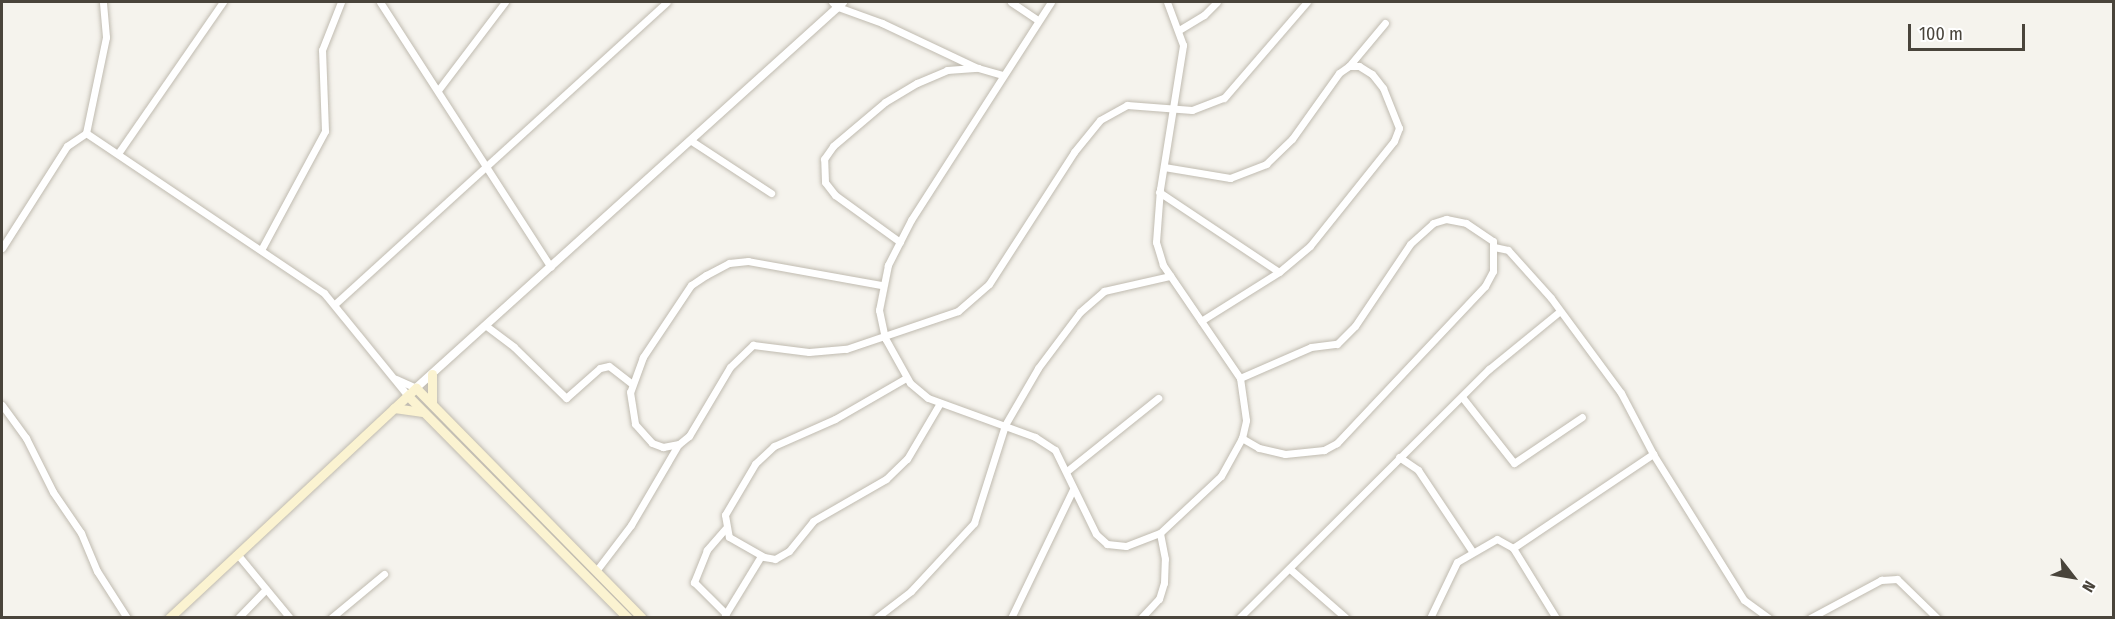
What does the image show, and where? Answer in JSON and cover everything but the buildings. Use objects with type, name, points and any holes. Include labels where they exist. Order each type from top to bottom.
[{"type":"main road","points":[[432,374],[432,405]]},
{"type":"main road","points":[[169,618],[416,388],[628,618]]},
{"type":"main road","points":[[408,396],[552,534],[596,571],[642,618]]},
{"type":"main road","points":[[394,408],[423,412]]},
{"type":"street","points":[[2,248],[67,146],[86,133],[106,37],[103,2]]},
{"type":"street","points":[[119,152],[223,2]]},
{"type":"street","points":[[261,249],[325,131],[322,50],[341,2]]},
{"type":"street","points":[[380,2],[439,89],[551,267]]},
{"type":"street","points":[[439,89],[505,2]]},
{"type":"street","points":[[336,303],[667,2]]},
{"type":"street","points":[[1011,2],[1038,20]]},
{"type":"street","points":[[1051,2],[1002,75],[900,242],[882,285],[879,310],[885,338],[906,378],[928,398],[1035,437],[1055,450],[1067,471],[1085,517],[1107,544],[1126,546],[1160,533],[1221,476],[1242,438],[1246,420],[1240,378],[1170,276],[1156,243],[1159,192],[1176,109],[1183,45],[1167,2]]},
{"type":"street","points":[[1179,30],[1204,15],[1217,2]]},
{"type":"street","points":[[596,571],[631,525],[679,444],[689,436],[730,367],[747,348],[761,345],[825,352],[885,338],[933,322],[977,297],[1074,152],[1100,120],[1127,105],[1176,109],[1208,107],[1224,98],[1307,2]]},
{"type":"street","points":[[394,378],[416,388],[838,3],[978,68],[1002,75]]},
{"type":"street","points":[[1164,167],[1230,178],[1266,164],[1292,139],[1340,73],[1349,66],[1385,23]]},
{"type":"street","points":[[1202,321],[1279,272],[1310,246],[1394,141],[1399,128],[1383,88],[1372,74],[1359,66],[1349,66]]},
{"type":"street","points":[[900,242],[835,195],[825,182],[824,159],[834,146],[901,92],[947,70],[978,68]]},
{"type":"street","points":[[86,133],[119,152],[336,303],[408,396]]},
{"type":"street","points":[[690,140],[771,193]]},
{"type":"street","points":[[1159,192],[1279,272]]},
{"type":"street","points":[[1240,378],[1311,347],[1337,344],[1355,326],[1410,244],[1433,223],[1446,219],[1466,223],[1490,238],[1494,247],[1493,271],[1485,286],[1337,443],[1324,450],[1285,454],[1259,448],[1242,438]]},
{"type":"street","points":[[1494,247],[1508,250],[1521,264],[1621,393],[1653,454],[1744,600],[1769,618]]},
{"type":"street","points":[[679,444],[663,447],[644,436],[630,409],[632,384],[665,320],[691,285],[729,263],[772,264],[882,285]]},
{"type":"street","points":[[876,618],[911,591],[974,523],[1005,425],[1038,368],[1094,297],[1104,291],[1170,276]]},
{"type":"street","points":[[1239,618],[1489,369],[1559,312]]},
{"type":"street","points":[[485,325],[566,398],[600,368],[609,366],[632,384]]},
{"type":"street","points":[[906,378],[835,419],[774,446],[755,464],[725,515],[725,529],[729,537],[761,556],[775,559],[789,551],[813,521],[886,479],[907,459],[940,403]]},
{"type":"street","points":[[1462,397],[1514,463],[1581,417]]},
{"type":"street","points":[[1067,471],[1158,398]]},
{"type":"street","points":[[2,405],[26,438],[53,492],[81,533],[97,571],[127,618]]},
{"type":"street","points":[[1513,549],[1653,454]]},
{"type":"street","points":[[1399,457],[1418,470],[1472,551]]},
{"type":"street","points":[[1011,618],[1074,489]]},
{"type":"street","points":[[725,529],[707,550],[694,582],[724,616],[761,556]]},
{"type":"street","points":[[1141,618],[1159,599],[1164,583],[1165,559],[1160,533]]},
{"type":"street","points":[[1430,618],[1457,562],[1472,551],[1497,539],[1513,549],[1556,618]]},
{"type":"street","points":[[237,555],[288,616]]},
{"type":"street","points":[[1290,569],[1346,618]]},
{"type":"street","points":[[331,618],[384,574]]},
{"type":"street","points":[[1810,618],[1881,580],[1897,579],[1937,618]]},
{"type":"street","points":[[238,618],[266,589]]}]
